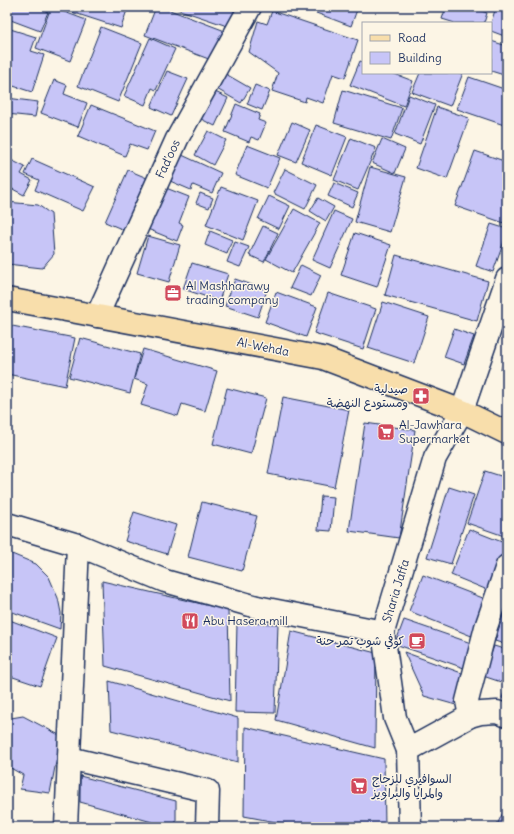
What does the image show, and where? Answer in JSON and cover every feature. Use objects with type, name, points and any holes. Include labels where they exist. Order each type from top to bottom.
[{"type":"main road","name":"Al-Wehda","points":[[7,299],[323,358],[462,411],[507,433]]},
{"type":"street","name":"Fad'oos","points":[[97,316],[177,139],[250,7]]},
{"type":"street","name":"Sharia Jaffa","points":[[410,827],[408,750],[395,718],[384,632],[435,458],[462,411],[507,279]]},
{"type":"street","points":[[7,524],[78,545],[165,581],[257,607],[384,632]]},
{"type":"street","points":[[66,827],[78,545]]},
{"type":"street","points":[[470,716],[467,701],[486,627],[507,566]]},
{"type":"street","points":[[408,750],[470,716],[497,712],[507,716]]},
{"type":"street","points":[[68,758],[208,791],[206,827]]},
{"type":"building","points":[[12,7],[35,7],[48,12],[40,31],[8,19]]},
{"type":"building","points":[[51,7],[86,20],[70,61],[36,48]]},
{"type":"building","points":[[56,7],[128,7],[121,28]]},
{"type":"building","points":[[156,7],[162,7],[225,31],[214,61],[145,35]]},
{"type":"building","points":[[171,7],[241,7],[233,28]]},
{"type":"building","points":[[300,7],[358,7],[351,26]]},
{"type":"building","points":[[446,7],[470,7],[487,13],[484,22],[452,22],[442,19]]},
{"type":"building","points":[[496,7],[507,7],[507,37],[492,31],[491,22]]},
{"type":"building","points":[[272,11],[358,40],[345,78],[333,74],[323,103],[306,97],[305,102],[272,91],[278,73],[249,52],[258,21],[267,24]]},
{"type":"building","points":[[101,27],[142,43],[118,102],[78,86]]},
{"type":"building","points":[[7,28],[36,37],[31,51],[44,55],[32,92],[7,84]]},
{"type":"building","points":[[150,38],[175,49],[156,90],[152,88],[145,105],[124,96]]},
{"type":"building","points":[[492,41],[507,46],[507,76],[492,71]]},
{"type":"building","points":[[360,61],[362,62],[362,74],[395,74],[413,81],[404,106],[350,85]]},
{"type":"building","points":[[167,71],[188,79],[171,116],[151,107]]},
{"type":"building","points":[[224,73],[250,88],[241,103],[215,88]]},
{"type":"building","points":[[420,74],[463,74],[450,106],[412,92]]},
{"type":"building","points":[[469,77],[507,90],[507,126],[457,109]]},
{"type":"building","points":[[54,80],[67,85],[64,94],[87,103],[78,127],[41,113]]},
{"type":"building","points":[[255,85],[270,91],[262,110],[247,104]]},
{"type":"building","points":[[343,90],[402,108],[391,140],[334,123]]},
{"type":"building","points":[[213,91],[228,98],[215,126],[199,118]]},
{"type":"building","points":[[409,95],[435,105],[420,144],[395,134]]},
{"type":"building","points":[[7,98],[38,102],[35,117],[7,114]]},
{"type":"building","points":[[236,104],[260,114],[258,120],[266,123],[259,140],[251,137],[249,142],[225,132]]},
{"type":"building","points":[[91,105],[155,131],[147,150],[130,144],[125,156],[78,136]]},
{"type":"building","points":[[437,107],[469,118],[447,179],[416,168]]},
{"type":"building","points":[[292,122],[310,130],[296,162],[278,155]]},
{"type":"building","points":[[316,125],[347,137],[332,175],[301,162]]},
{"type":"building","points":[[208,131],[226,140],[213,165],[195,155]]},
{"type":"building","points":[[351,138],[376,148],[358,190],[334,180]]},
{"type":"building","points":[[382,139],[405,149],[395,173],[372,163]]},
{"type":"building","points":[[247,145],[280,158],[267,188],[235,175]]},
{"type":"building","points":[[475,151],[507,162],[507,224],[455,206]]},
{"type":"building","points":[[182,155],[221,173],[212,193],[193,185],[191,190],[170,181]]},
{"type":"building","points":[[7,158],[25,167],[21,174],[32,180],[24,195],[7,186]]},
{"type":"building","points":[[32,159],[95,187],[83,211],[35,190],[39,180],[25,174]]},
{"type":"building","points":[[370,167],[406,177],[390,232],[355,222]]},
{"type":"building","points":[[285,169],[317,185],[305,209],[273,193]]},
{"type":"building","points":[[128,170],[147,178],[124,230],[105,222]]},
{"type":"building","points":[[334,183],[358,193],[352,207],[328,196]]},
{"type":"building","points":[[221,187],[258,201],[243,240],[206,225]]},
{"type":"building","points":[[166,188],[189,197],[179,223],[183,225],[177,241],[145,228],[153,209],[157,211]]},
{"type":"building","points":[[200,193],[213,198],[209,208],[196,203]]},
{"type":"building","points":[[269,196],[290,206],[279,229],[258,219]]},
{"type":"building","points":[[318,198],[334,207],[326,221],[310,211]]},
{"type":"building","points":[[7,202],[38,205],[51,214],[54,254],[42,268],[7,264]]},
{"type":"building","points":[[294,209],[320,223],[292,273],[266,259]]},
{"type":"building","points":[[334,211],[352,219],[330,268],[312,260]]},
{"type":"building","points":[[491,224],[507,229],[507,233],[493,272],[476,266]]},
{"type":"building","points":[[263,226],[278,233],[264,262],[249,255]]},
{"type":"building","points":[[210,231],[232,240],[227,254],[205,245]]},
{"type":"building","points":[[355,233],[391,245],[377,287],[341,275]]},
{"type":"building","points":[[148,236],[180,245],[169,282],[137,273]]},
{"type":"building","points":[[235,242],[249,247],[240,267],[227,262]]},
{"type":"building","points":[[396,255],[488,281],[477,321],[385,295]]},
{"type":"building","points":[[192,263],[228,274],[219,301],[183,289]]},
{"type":"building","points":[[301,265],[321,275],[311,296],[290,288]]},
{"type":"building","points":[[235,279],[267,290],[258,317],[225,306]]},
{"type":"building","points":[[276,292],[317,307],[306,337],[265,322]]},
{"type":"building","points":[[328,293],[376,309],[363,349],[314,333]]},
{"type":"building","points":[[383,302],[429,317],[414,363],[368,348]]},
{"type":"building","points":[[7,325],[75,338],[65,386],[7,374]]},
{"type":"building","points":[[454,329],[474,336],[464,364],[444,357]]},
{"type":"building","points":[[80,338],[140,354],[130,393],[69,377]]},
{"type":"building","points":[[507,348],[507,371],[501,370]]},
{"type":"building","points":[[143,349],[217,371],[205,411],[182,404],[178,416],[141,405],[148,384],[134,379]]},
{"type":"building","points":[[227,388],[266,398],[251,454],[213,444]]},
{"type":"building","points":[[283,397],[349,410],[334,487],[268,474]]},
{"type":"building","points":[[365,423],[415,430],[399,538],[349,531]]},
{"type":"building","points":[[485,471],[507,478],[507,537],[467,523]]},
{"type":"building","points":[[449,487],[474,495],[451,564],[427,557]]},
{"type":"building","points":[[321,496],[334,497],[331,531],[318,530]]},
{"type":"building","points":[[202,502],[257,516],[242,571],[188,557]]},
{"type":"building","points":[[134,512],[176,525],[167,554],[125,541]]},
{"type":"building","points":[[469,529],[507,544],[507,548],[490,591],[451,575]]},
{"type":"building","points":[[7,552],[36,564],[49,577],[58,598],[61,613],[60,629],[7,610]]},
{"type":"building","points":[[423,575],[488,600],[474,637],[409,611]]},
{"type":"building","points":[[102,581],[228,610],[230,701],[105,666]]},
{"type":"building","points":[[503,615],[507,616],[507,645],[495,641]]},
{"type":"building","points":[[7,619],[57,638],[40,686],[7,675]]},
{"type":"building","points":[[404,620],[474,644],[464,668],[395,644]]},
{"type":"building","points":[[237,623],[278,624],[275,713],[235,712]]},
{"type":"building","points":[[291,631],[376,653],[375,748],[276,720]]},
{"type":"building","points":[[494,646],[507,650],[507,684],[483,676]]},
{"type":"building","points":[[404,652],[467,675],[456,705],[424,696]]},
{"type":"building","points":[[109,681],[238,718],[238,762],[111,730]]},
{"type":"building","points":[[507,684],[507,700],[502,698]]},
{"type":"building","points":[[23,716],[61,736],[50,793],[20,789],[23,775],[7,766],[7,723],[11,718]]},
{"type":"building","points":[[245,727],[384,759],[385,827],[302,827],[244,816]]},
{"type":"building","points":[[80,776],[176,801],[176,827],[170,827],[80,802]]},
{"type":"building","points":[[507,804],[507,827],[496,827]]},
{"type":"building","points":[[244,823],[263,827],[244,827]]},
{"type":"place","name":"Al Mashharawy trading company","points":[[173,293]]},
{"type":"place","name":"صيدلية ومستودع النهضة","points":[[421,396]]},
{"type":"place","name":"Al-Jawhara Supermarket","points":[[386,432]]},
{"type":"place","name":"Abu Hasera mill","points":[[190,621]]},
{"type":"place","name":"كوفي شوب تمر حنة","points":[[417,641]]},
{"type":"place","name":"السوافيري للزجاج والمرايا والبراويز","points":[[359,786]]}]
